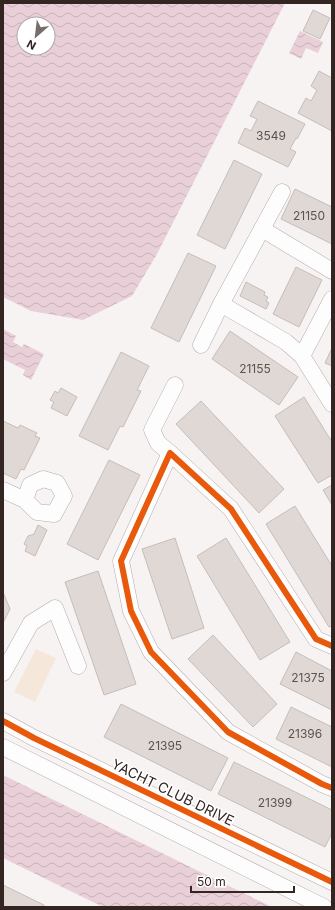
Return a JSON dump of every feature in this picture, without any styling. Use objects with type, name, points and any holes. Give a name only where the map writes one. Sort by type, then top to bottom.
[{"type":"street","points":[[201,345],[221,304],[282,192]]},
{"type":"street","points":[[262,229],[332,271]]},
{"type":"street","points":[[302,356],[332,299]]},
{"type":"street","points":[[221,304],[286,342],[302,356],[332,404]]},
{"type":"street","points":[[175,385],[152,430],[158,443],[231,509],[316,639],[332,646]]},
{"type":"street","points":[[170,453],[121,561],[131,611],[151,652],[228,732],[322,784],[332,788]]},
{"type":"street","points":[[3,490],[25,500]]},
{"type":"street","points":[[3,673],[32,623],[54,608],[78,666]]},
{"type":"street","name":"YACHT CLUB DRIVE","points":[[3,722],[332,882]]},
{"type":"street","points":[[3,747],[326,907]]},
{"type":"street","points":[[326,907],[332,895]]},
{"type":"street","points":[[326,907],[332,904]]},
{"type":"shaded area","points":[[36,649],[56,658],[35,702],[14,692]]},
{"type":"water","points":[[3,3],[285,3],[157,254],[132,296],[83,320],[31,311],[3,297]]},
{"type":"water","points":[[300,31],[323,42],[318,53],[306,48],[301,59],[289,53]]},
{"type":"water","points":[[3,329],[16,336],[13,342],[22,347],[24,344],[44,354],[31,380],[23,375],[25,370],[3,359]]},
{"type":"water","points":[[3,775],[272,907],[103,907],[3,858]]},
{"type":"building","points":[[313,10],[330,18],[320,39],[303,31]]},
{"type":"building","points":[[319,71],[332,78],[332,131],[298,113],[306,98],[311,101],[317,90],[311,86]]},
{"type":"building","points":[[258,101],[305,124],[290,149],[296,152],[288,167],[238,143],[245,128],[251,131],[257,119],[250,116]]},
{"type":"building","points":[[234,160],[262,174],[225,249],[197,235]]},
{"type":"building","points":[[295,189],[332,207],[332,244],[281,219]]},
{"type":"building","points":[[188,253],[216,266],[179,342],[151,328]]},
{"type":"building","points":[[296,267],[322,280],[299,327],[273,314]]},
{"type":"building","points":[[246,282],[265,292],[264,295],[268,297],[266,301],[269,303],[266,309],[240,296]]},
{"type":"building","points":[[230,331],[298,377],[279,405],[212,359]]},
{"type":"building","points":[[332,348],[332,366],[325,363]]},
{"type":"building","points":[[121,352],[149,366],[137,390],[141,391],[123,427],[120,426],[108,450],[79,436]]},
{"type":"building","points":[[61,388],[77,397],[67,416],[51,408],[54,402],[50,400],[55,391],[58,393]]},
{"type":"building","points":[[304,397],[332,442],[332,475],[318,483],[275,416]]},
{"type":"building","points":[[201,401],[284,489],[259,513],[176,424]]},
{"type":"building","points":[[3,421],[18,428],[20,425],[37,433],[35,436],[40,438],[24,470],[21,469],[16,479],[3,473]]},
{"type":"building","points":[[109,460],[140,475],[98,560],[67,544]]},
{"type":"building","points":[[332,485],[332,505],[323,490]]},
{"type":"building","points":[[295,506],[332,566],[332,626],[329,627],[266,524]]},
{"type":"building","points":[[38,525],[47,530],[35,556],[25,551],[27,546],[24,544],[28,536],[34,534]]},
{"type":"building","points":[[175,538],[204,628],[172,639],[142,549]]},
{"type":"building","points":[[226,538],[290,642],[260,660],[197,556]]},
{"type":"building","points":[[98,571],[136,684],[104,695],[65,582]]},
{"type":"building","points":[[3,592],[10,609],[3,623]]},
{"type":"building","points":[[213,635],[277,704],[253,727],[188,659]]},
{"type":"building","points":[[296,652],[332,671],[332,710],[280,684]]},
{"type":"building","points":[[121,704],[228,758],[211,791],[104,737]]},
{"type":"building","points":[[291,707],[332,727],[332,767],[276,739]]},
{"type":"building","points":[[234,762],[332,810],[332,833],[325,847],[218,794]]},
{"type":"building","points":[[3,885],[44,905],[43,907],[3,907]]},
{"type":"cycle path","points":[[332,646],[316,639],[231,509],[170,453],[121,561],[131,611],[151,652],[228,732],[322,784],[332,788]]},
{"type":"cycle path","points":[[3,721],[34,738],[332,882]]}]
